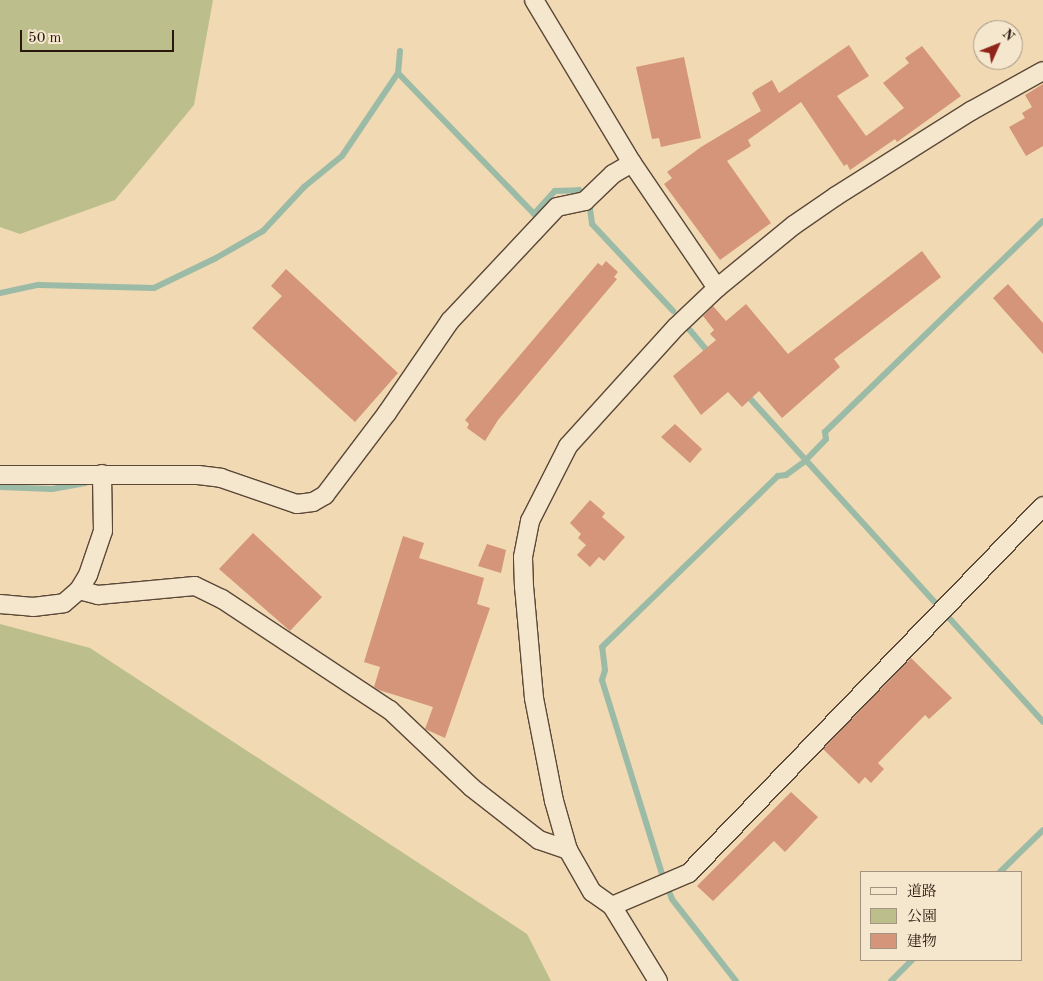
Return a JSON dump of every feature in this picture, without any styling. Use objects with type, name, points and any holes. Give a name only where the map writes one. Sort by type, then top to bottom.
[{"type":"street","points":[[534,0],[632,163],[717,288]]},
{"type":"street","points":[[658,981],[612,906],[592,892],[568,850],[554,801],[534,698],[522,557],[530,521],[568,446],[676,327],[717,288],[794,225],[836,196],[971,111],[1043,71]]},
{"type":"street","points":[[0,475],[102,474],[221,478],[297,504],[313,502],[325,496],[382,420],[450,320],[557,207],[585,201],[613,174],[632,163]]},
{"type":"street","points":[[0,604],[33,607],[64,603],[79,590],[88,574],[103,531],[102,474]]},
{"type":"street","points":[[612,906],[667,885],[689,873],[1043,506]]},
{"type":"street","points":[[79,590],[98,596],[195,586],[222,600],[390,710],[472,787],[539,840],[568,850]]},
{"type":"green space","points":[[0,0],[213,0],[194,105],[115,200],[20,234],[0,227]]},
{"type":"green space","points":[[0,624],[90,648],[527,934],[551,981],[0,981]]},
{"type":"building","points":[[849,45],[869,76],[837,96],[866,136],[904,108],[883,83],[909,63],[905,58],[922,46],[961,96],[897,142],[895,139],[850,170],[847,164],[844,166],[801,102],[748,140],[751,146],[727,161],[771,223],[720,260],[664,184],[672,178],[667,172],[701,147],[761,111],[752,93],[755,90],[772,80],[779,93]]},
{"type":"building","points":[[684,57],[701,138],[661,147],[659,138],[652,139],[636,67]]},
{"type":"building","points":[[1043,84],[1043,146],[1026,156],[1009,127],[1025,118],[1022,113],[1032,107],[1025,95]]},
{"type":"building","points":[[922,251],[941,277],[834,359],[840,367],[782,418],[759,391],[742,407],[728,392],[701,415],[673,376],[716,340],[710,334],[714,330],[703,316],[713,306],[726,321],[746,304],[788,354]]},
{"type":"building","points":[[606,261],[618,272],[614,277],[617,279],[498,420],[485,441],[467,428],[469,424],[465,420],[598,263],[602,266]]},
{"type":"building","points":[[286,269],[398,373],[355,422],[252,328],[282,296],[271,286]]},
{"type":"building","points":[[1008,284],[1043,323],[1043,354],[993,298]]},
{"type":"building","points":[[675,424],[702,449],[690,463],[661,437]]},
{"type":"building","points":[[590,500],[605,513],[602,517],[625,537],[604,561],[599,557],[590,567],[577,555],[586,545],[578,538],[581,534],[570,523]]},
{"type":"building","points":[[253,533],[322,597],[290,631],[219,569]]},
{"type":"building","points":[[403,536],[424,543],[419,558],[484,578],[477,604],[490,608],[445,738],[425,729],[433,707],[374,687],[380,667],[364,662]]},
{"type":"building","points":[[487,544],[506,550],[501,573],[478,566]]},
{"type":"building","points":[[911,658],[952,698],[929,719],[925,715],[878,763],[884,769],[871,783],[865,777],[859,784],[823,749]]},
{"type":"building","points":[[791,792],[818,817],[785,852],[774,841],[713,901],[697,886]]},
{"type":"waterway","points":[[400,51],[398,73],[534,214],[555,191],[579,190],[584,196]]},
{"type":"waterway","points":[[0,293],[39,285],[154,288],[216,258],[263,231],[304,187],[342,156],[398,73]]},
{"type":"waterway","points":[[590,209],[592,224],[673,311]]},
{"type":"waterway","points":[[736,981],[672,899],[662,874],[602,680],[605,670],[602,647],[778,476],[786,475],[805,461],[826,439],[825,432],[1043,221]]},
{"type":"waterway","points":[[688,328],[710,354]]},
{"type":"waterway","points":[[745,393],[1043,722]]},
{"type":"waterway","points":[[0,487],[52,489],[85,483]]},
{"type":"waterway","points":[[1001,871],[1043,830]]},
{"type":"waterway","points":[[891,981],[911,961]]}]
